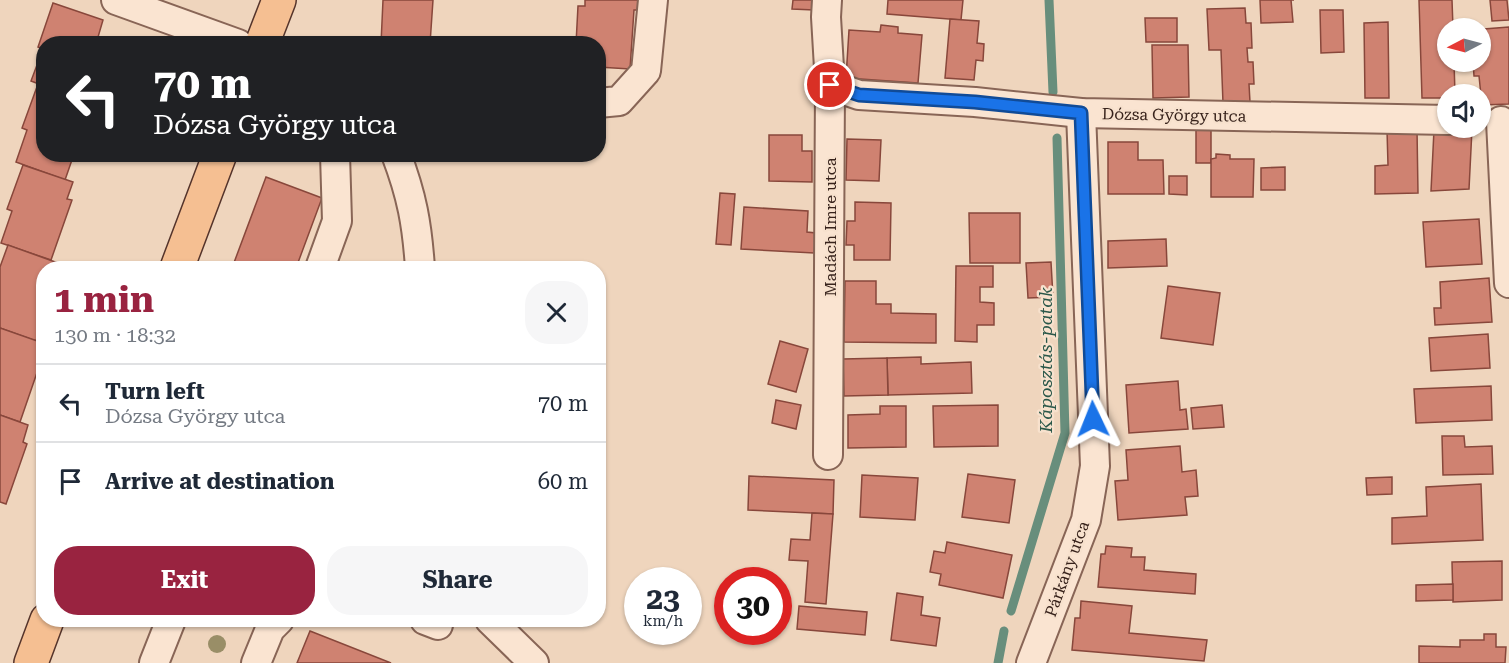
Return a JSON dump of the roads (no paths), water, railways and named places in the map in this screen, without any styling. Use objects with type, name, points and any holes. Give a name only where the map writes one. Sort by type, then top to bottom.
[{"type":"main road","points":[[265,36],[279,0]]},
{"type":"main road","points":[[180,261],[217,162]]},
{"type":"main road","points":[[31,663],[44,627]]},
{"type":"street","points":[[116,0],[216,36]]},
{"type":"street","points":[[606,102],[618,101],[646,71],[652,0]]},
{"type":"street","name":"Madách Imre utca","points":[[827,0],[830,85],[828,455]]},
{"type":"street","name":"Dózsa György utca","points":[[830,85],[859,95],[975,102],[1081,113],[1437,120]]},
{"type":"street","name":"Párkány utca","points":[[1031,663],[1086,520],[1095,466],[1081,113]]},
{"type":"street","points":[[1497,121],[1509,283]]},
{"type":"street","points":[[323,261],[337,221],[336,162]]},
{"type":"street","points":[[399,162],[408,188],[418,231],[420,261]]},
{"type":"street","points":[[154,663],[168,627]]},
{"type":"street","points":[[256,663],[272,627]]},
{"type":"street","points":[[497,627],[534,663]]},
{"type":"waterway","name":"Káposztás-patak","points":[[1049,0],[1053,92]]},
{"type":"waterway","name":"Káposztás-patak","points":[[1011,611],[1065,433],[1057,138]]},
{"type":"waterway","name":"Káposztás-patak","points":[[998,663],[1004,631]]}]
